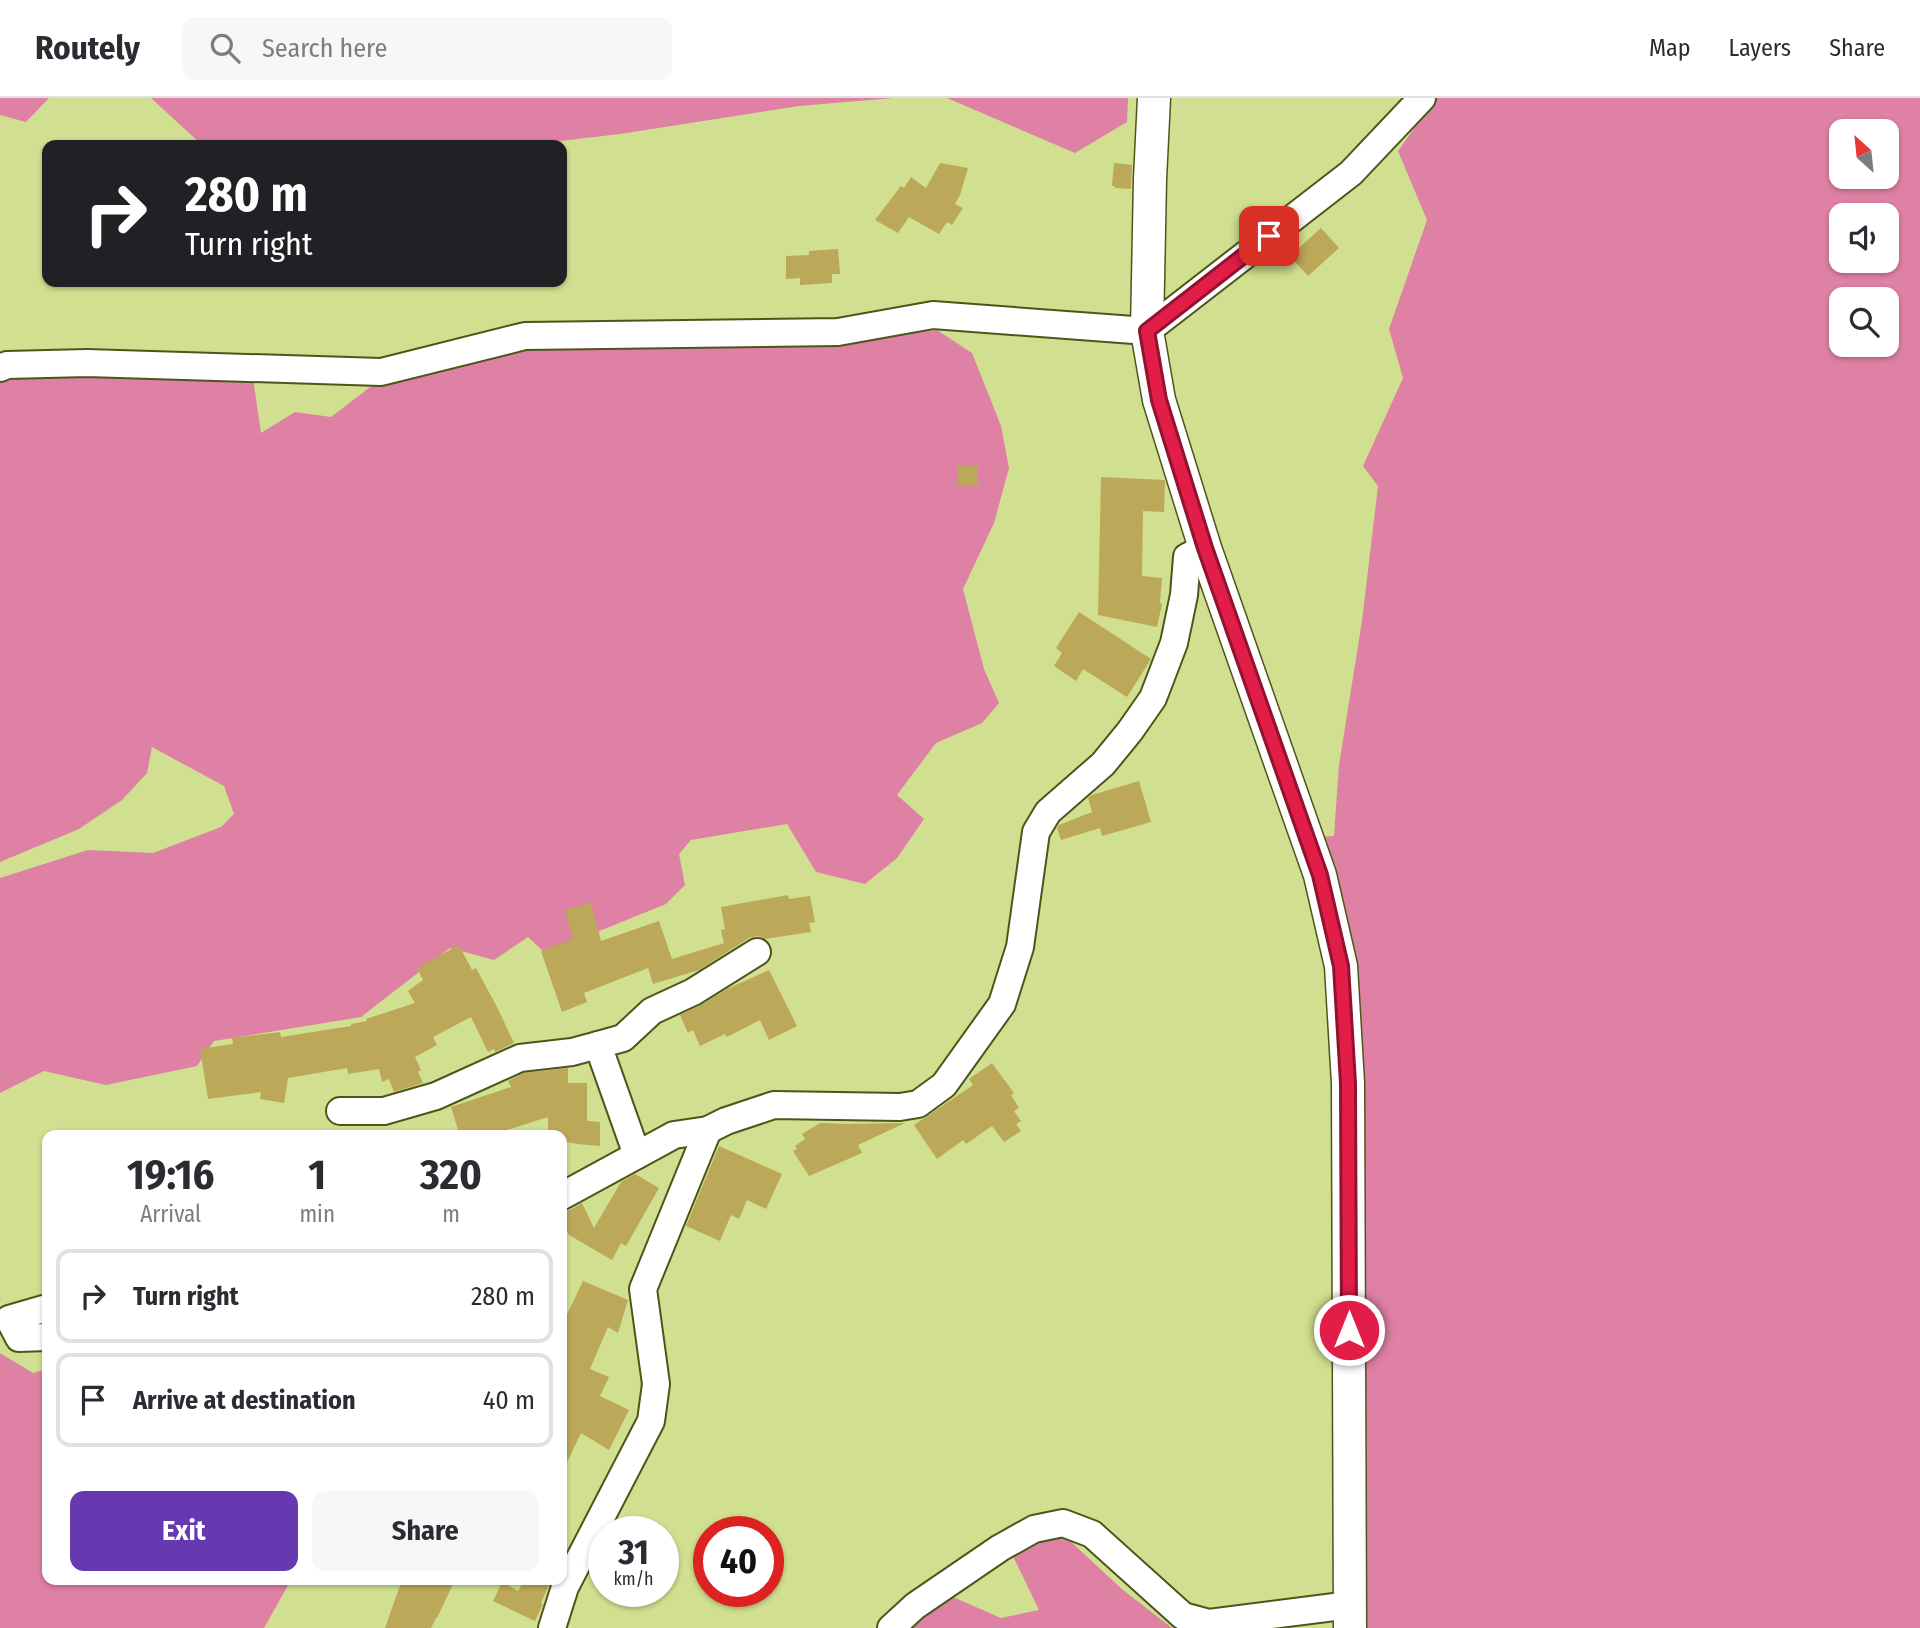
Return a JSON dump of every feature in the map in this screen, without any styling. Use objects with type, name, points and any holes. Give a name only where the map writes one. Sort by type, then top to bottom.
[{"type":"street","points":[[891,1628],[915,1606],[1000,1548],[1034,1529],[1063,1523],[1092,1534],[1183,1616],[1209,1623],[1350,1616],[1348,1083],[1341,966],[1320,875],[1205,548],[1159,400],[1147,331],[1154,98]]},
{"type":"street","points":[[0,368],[7,365],[87,363],[380,372],[524,336],[838,332],[933,315],[1147,331],[1351,173],[1422,98]]},
{"type":"street","points":[[567,1193],[674,1135],[708,1130],[774,1105],[900,1107],[918,1104],[944,1085],[1002,1004],[1020,947],[1036,832],[1048,813],[1103,764],[1153,698],[1174,643],[1184,594],[1187,557],[1205,548]]},
{"type":"street","points":[[340,1111],[384,1111],[436,1096],[520,1058],[572,1052],[623,1038],[652,1011],[693,992],[757,952]]},
{"type":"street","points":[[598,1045],[637,1155]]},
{"type":"street","points":[[567,1583],[651,1421],[656,1384],[643,1289],[708,1130]]},
{"type":"street","points":[[42,1309],[9,1319],[19,1338],[42,1337]]},
{"type":"street","points":[[552,1628],[566,1585]]},
{"type":"shaded area","points":[[0,98],[49,98],[26,122],[0,115]]},
{"type":"shaded area","points":[[151,98],[894,98],[799,106],[567,140],[197,140]]},
{"type":"shaded area","points":[[947,98],[1128,98],[1127,122],[1075,153]]},
{"type":"shaded area","points":[[1436,98],[1920,98],[1920,1628],[1364,1628],[1320,837],[1334,836],[1339,765],[1362,621],[1378,486],[1363,466],[1403,378],[1389,329],[1427,220],[1398,151]]},
{"type":"shaded area","points":[[937,330],[972,353],[1001,426],[1009,468],[994,523],[963,589],[984,669],[999,703],[982,723],[936,743],[897,795],[924,819],[897,858],[865,884],[816,872],[787,824],[691,840],[679,854],[685,885],[666,904],[545,953],[528,937],[494,960],[450,948],[361,1017],[214,1041],[197,1066],[106,1085],[44,1071],[0,1093],[0,878],[88,850],[153,853],[221,827],[234,814],[224,786],[152,747],[147,773],[122,800],[79,829],[0,862],[0,375],[253,378],[261,433],[295,412],[331,417],[378,381],[530,343],[835,342]]},
{"type":"shaded area","points":[[0,1353],[33,1373],[42,1370],[42,1585],[288,1585],[264,1628],[0,1628]]},
{"type":"shaded area","points":[[1046,1535],[1070,1541],[1123,1590],[1172,1628],[908,1628],[953,1597],[1001,1618],[1039,1610],[1011,1552]]},
{"type":"building","points":[[940,163],[968,168],[955,204],[963,208],[952,225],[947,222],[939,234],[909,217],[898,233],[875,220],[911,177],[926,188]]},
{"type":"building","points":[[1114,163],[1132,165],[1131,189],[1112,186]]},
{"type":"building","points":[[1321,228],[1339,248],[1308,276],[1290,256]]},
{"type":"building","points":[[838,249],[840,274],[832,274],[832,283],[800,285],[800,278],[786,279],[786,256]]},
{"type":"building","points":[[958,466],[978,466],[978,486],[958,485]]},
{"type":"building","points":[[1101,477],[1165,480],[1164,512],[1143,511],[1142,576],[1162,578],[1162,604],[1157,627],[1098,615]]},
{"type":"building","points":[[1079,612],[1151,659],[1127,697],[1083,669],[1076,681],[1054,666],[1062,653],[1056,648]]},
{"type":"building","points":[[1139,781],[1151,822],[1102,836],[1100,828],[1061,840],[1057,828],[1059,825],[1092,812],[1088,798]]},
{"type":"building","points":[[788,895],[789,899],[810,896],[815,922],[809,923],[811,932],[765,939],[757,936],[749,938],[699,970],[653,984],[648,968],[584,993],[587,1002],[562,1012],[541,951],[573,939],[565,910],[591,903],[601,941],[659,921],[672,959],[724,943],[721,930],[725,929],[721,907]]},
{"type":"building","points":[[459,945],[472,970],[476,968],[514,1043],[495,1052],[494,1049],[488,1052],[471,1017],[433,1037],[437,1045],[415,1057],[423,1083],[394,1092],[389,1079],[382,1082],[379,1069],[348,1074],[347,1068],[288,1078],[284,1103],[260,1099],[261,1092],[208,1099],[200,1049],[233,1044],[232,1038],[280,1032],[281,1037],[351,1026],[415,1003],[408,991],[423,980],[417,968]]},
{"type":"building","points":[[769,970],[797,1026],[769,1040],[760,1020],[727,1037],[725,1034],[700,1046],[693,1030],[688,1033],[680,1015]]},
{"type":"building","points":[[992,1063],[1014,1093],[1011,1095],[1019,1108],[1014,1111],[1021,1121],[1016,1124],[1021,1131],[1004,1142],[992,1126],[966,1144],[963,1140],[937,1159],[914,1125],[973,1085],[969,1079]]},
{"type":"building","points":[[568,1068],[568,1083],[587,1083],[587,1121],[600,1122],[600,1146],[567,1142],[567,1130],[548,1130],[548,1117],[507,1130],[458,1130],[451,1107],[511,1087],[508,1081],[524,1073]]},
{"type":"building","points":[[820,1123],[905,1123],[858,1145],[862,1153],[809,1176],[793,1151],[797,1149],[795,1146],[805,1139],[802,1134]]},
{"type":"building","points":[[719,1146],[782,1174],[766,1209],[747,1200],[739,1219],[731,1215],[720,1241],[686,1226]]},
{"type":"building","points":[[635,1174],[659,1188],[626,1246],[621,1243],[612,1260],[569,1235],[567,1211],[582,1203],[594,1228],[621,1182]]},
{"type":"building","points":[[583,1281],[628,1300],[618,1333],[608,1327],[590,1369],[609,1377],[600,1396],[629,1410],[609,1450],[581,1433],[567,1462],[567,1315]]},
{"type":"building","points":[[400,1585],[453,1585],[431,1628],[385,1628]]},
{"type":"building","points":[[501,1585],[507,1585],[518,1591],[521,1585],[549,1585],[535,1621],[493,1601]]},
{"type":"route","points":[[1269,236],[1147,331],[1159,400],[1205,548],[1320,875],[1341,966],[1348,1083],[1349,1330]]}]
